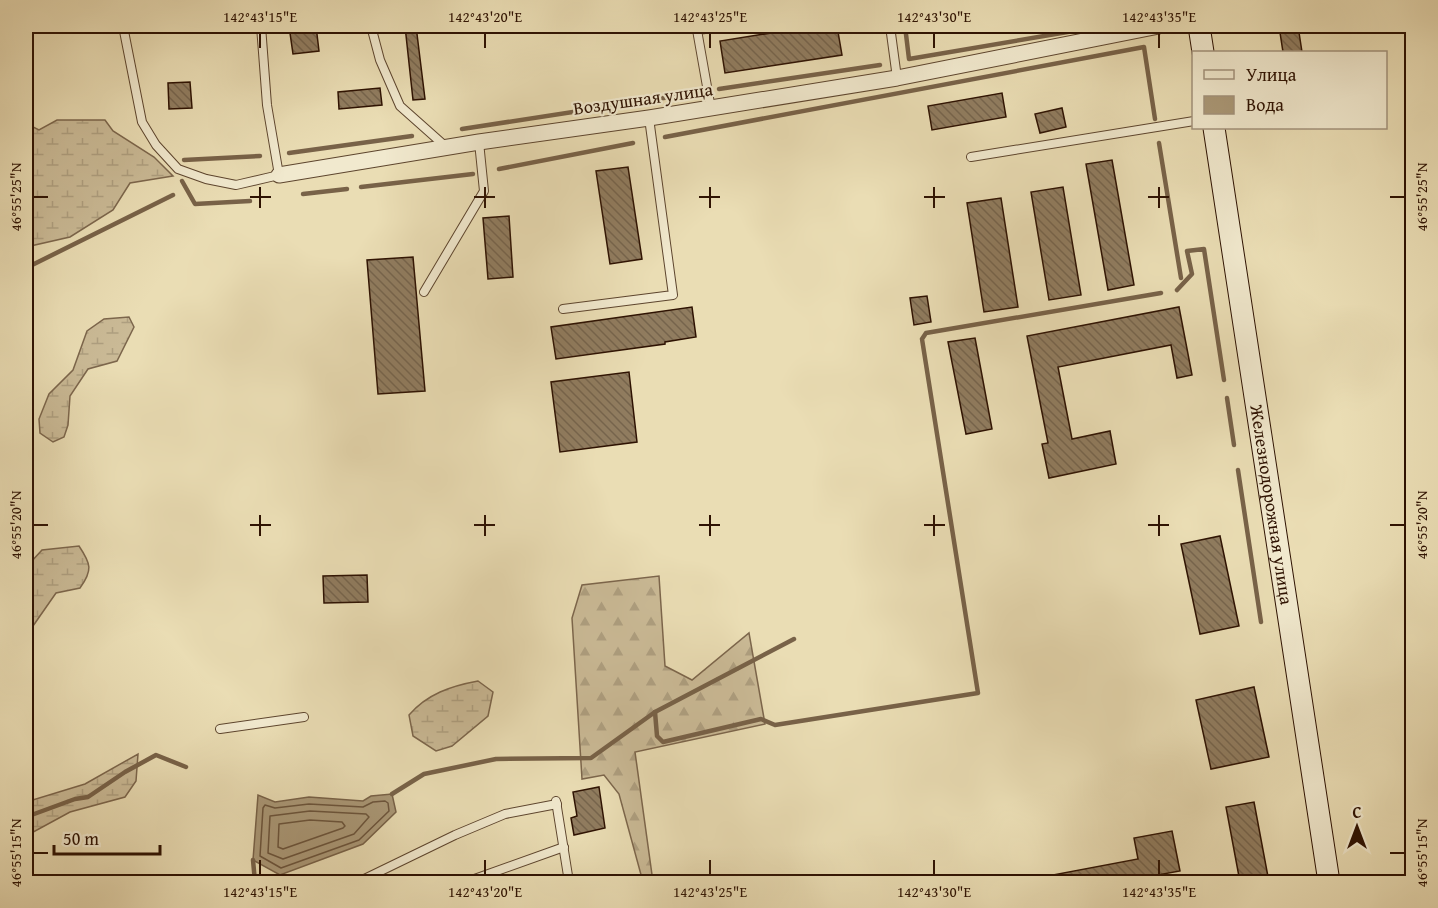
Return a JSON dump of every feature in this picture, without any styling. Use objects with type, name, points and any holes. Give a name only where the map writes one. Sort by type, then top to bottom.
[{"type":"main road","points":[[1199,26],[1203,51]]},
{"type":"main road","name":"Железнодорожная улица","points":[[1214,129],[1329,882]]},
{"type":"street","name":"Воздушная улица","points":[[279,175],[897,78],[1158,26]]},
{"type":"lane","points":[[123,26],[142,122],[156,145],[178,169],[206,179],[236,185],[279,175],[267,105],[261,26]]},
{"type":"lane","points":[[371,26],[380,60],[400,106],[447,147]]},
{"type":"lane","points":[[711,108],[697,30],[729,26]]},
{"type":"lane","points":[[890,26],[897,78]]},
{"type":"lane","points":[[563,309],[673,295],[649,118]]},
{"type":"lane","points":[[971,157],[1192,121]]},
{"type":"lane","points":[[424,292],[484,191],[479,142]]},
{"type":"lane","points":[[220,729],[304,717]]},
{"type":"lane","points":[[358,882],[455,835],[506,814],[556,802],[569,882]]},
{"type":"lane","points":[[466,882],[564,847]]},
{"type":"green space","points":[[26,115],[27,124],[39,130],[57,120],[105,120],[113,131],[154,157],[173,176],[130,183],[113,210],[70,237],[26,247]]},
{"type":"green space","points":[[129,317],[134,327],[117,361],[88,369],[70,396],[68,425],[64,437],[53,442],[40,433],[39,419],[49,394],[73,370],[87,331],[104,319]]},
{"type":"green space","points":[[79,546],[89,567],[84,582],[80,588],[56,593],[26,636],[26,576],[31,562],[42,550]]},
{"type":"green space","points":[[659,576],[665,666],[692,680],[749,633],[765,724],[635,752],[653,882],[643,882],[619,794],[604,775],[582,779],[572,618],[582,585]]},
{"type":"green space","points":[[478,681],[493,692],[488,716],[452,746],[436,751],[413,736],[409,715],[416,708],[440,692]]},
{"type":"green space","points":[[138,754],[136,781],[125,797],[70,812],[26,836],[26,802],[85,784]]},
{"type":"water","points":[[392,794],[396,812],[363,844],[280,875],[253,860],[258,795],[275,802],[309,797],[363,801],[371,796]]},
{"type":"building","points":[[289,26],[316,26],[319,51],[293,54]]},
{"type":"building","points":[[405,26],[416,26],[425,99],[413,100]]},
{"type":"building","points":[[815,26],[837,26],[842,55],[725,73],[720,41]]},
{"type":"building","points":[[1279,26],[1298,26],[1302,51],[1283,51]]},
{"type":"building","points":[[190,82],[192,108],[169,109],[168,83]]},
{"type":"building","points":[[380,88],[382,105],[339,109],[338,92]]},
{"type":"building","points":[[1002,93],[1006,117],[932,130],[928,106]]},
{"type":"building","points":[[1062,108],[1066,127],[1040,133],[1035,114]]},
{"type":"building","points":[[1112,160],[1134,285],[1108,290],[1086,164]]},
{"type":"building","points":[[628,167],[642,259],[610,264],[596,171]]},
{"type":"building","points":[[1063,187],[1081,295],[1049,300],[1031,192]]},
{"type":"building","points":[[1001,198],[1018,307],[984,312],[967,203]]},
{"type":"building","points":[[509,216],[513,277],[488,279],[483,218]]},
{"type":"building","points":[[413,257],[425,391],[378,394],[367,260]]},
{"type":"building","points":[[927,296],[931,322],[914,325],[910,298]]},
{"type":"building","points":[[692,307],[696,337],[665,342],[665,344],[556,359],[551,327]]},
{"type":"building","points":[[1179,307],[1192,375],[1177,378],[1171,345],[1058,367],[1072,439],[1110,431],[1116,464],[1049,478],[1042,444],[1048,443],[1027,336]]},
{"type":"building","points":[[975,338],[992,429],[966,434],[948,342]]},
{"type":"building","points":[[629,372],[637,442],[560,452],[551,382]]},
{"type":"building","points":[[1220,536],[1239,626],[1200,634],[1181,544]]},
{"type":"building","points":[[367,575],[368,602],[324,603],[323,576]]},
{"type":"building","points":[[1254,687],[1269,757],[1211,769],[1196,700]]},
{"type":"building","points":[[599,787],[605,828],[574,835],[571,818],[577,816],[573,792]]},
{"type":"building","points":[[1254,802],[1269,882],[1240,882],[1226,807]]},
{"type":"building","points":[[1172,831],[1180,871],[1119,882],[1043,882],[1042,877],[1138,859],[1134,838]]},
{"type":"waterway","points":[[905,26],[909,59],[1103,26]]},
{"type":"waterway","points":[[665,137],[1144,47],[1155,119]]},
{"type":"waterway","points":[[719,89],[880,65]]},
{"type":"waterway","points":[[462,129],[696,93]]},
{"type":"waterway","points":[[289,153],[412,136]]},
{"type":"waterway","points":[[499,169],[633,143]]},
{"type":"waterway","points":[[1159,143],[1181,278]]},
{"type":"waterway","points":[[184,160],[260,156]]},
{"type":"waterway","points":[[361,187],[473,174]]},
{"type":"waterway","points":[[182,181],[195,204],[250,201]]},
{"type":"waterway","points":[[303,194],[347,189]]},
{"type":"waterway","points":[[26,268],[173,195]]},
{"type":"waterway","points":[[1177,290],[1192,274],[1187,251],[1204,249],[1224,380]]},
{"type":"waterway","points":[[655,712],[657,736],[663,742],[761,719],[775,725],[978,693],[922,339],[926,333],[1161,293]]},
{"type":"waterway","points":[[1227,398],[1234,445]]},
{"type":"waterway","points":[[1238,470],[1261,622]]},
{"type":"waterway","points":[[392,794],[424,774],[496,759],[591,758],[655,712],[794,639]]},
{"type":"waterway","points":[[26,817],[75,799],[88,797],[125,772],[156,755],[186,767]]},
{"type":"waterway","points":[[253,860],[255,882]]}]
